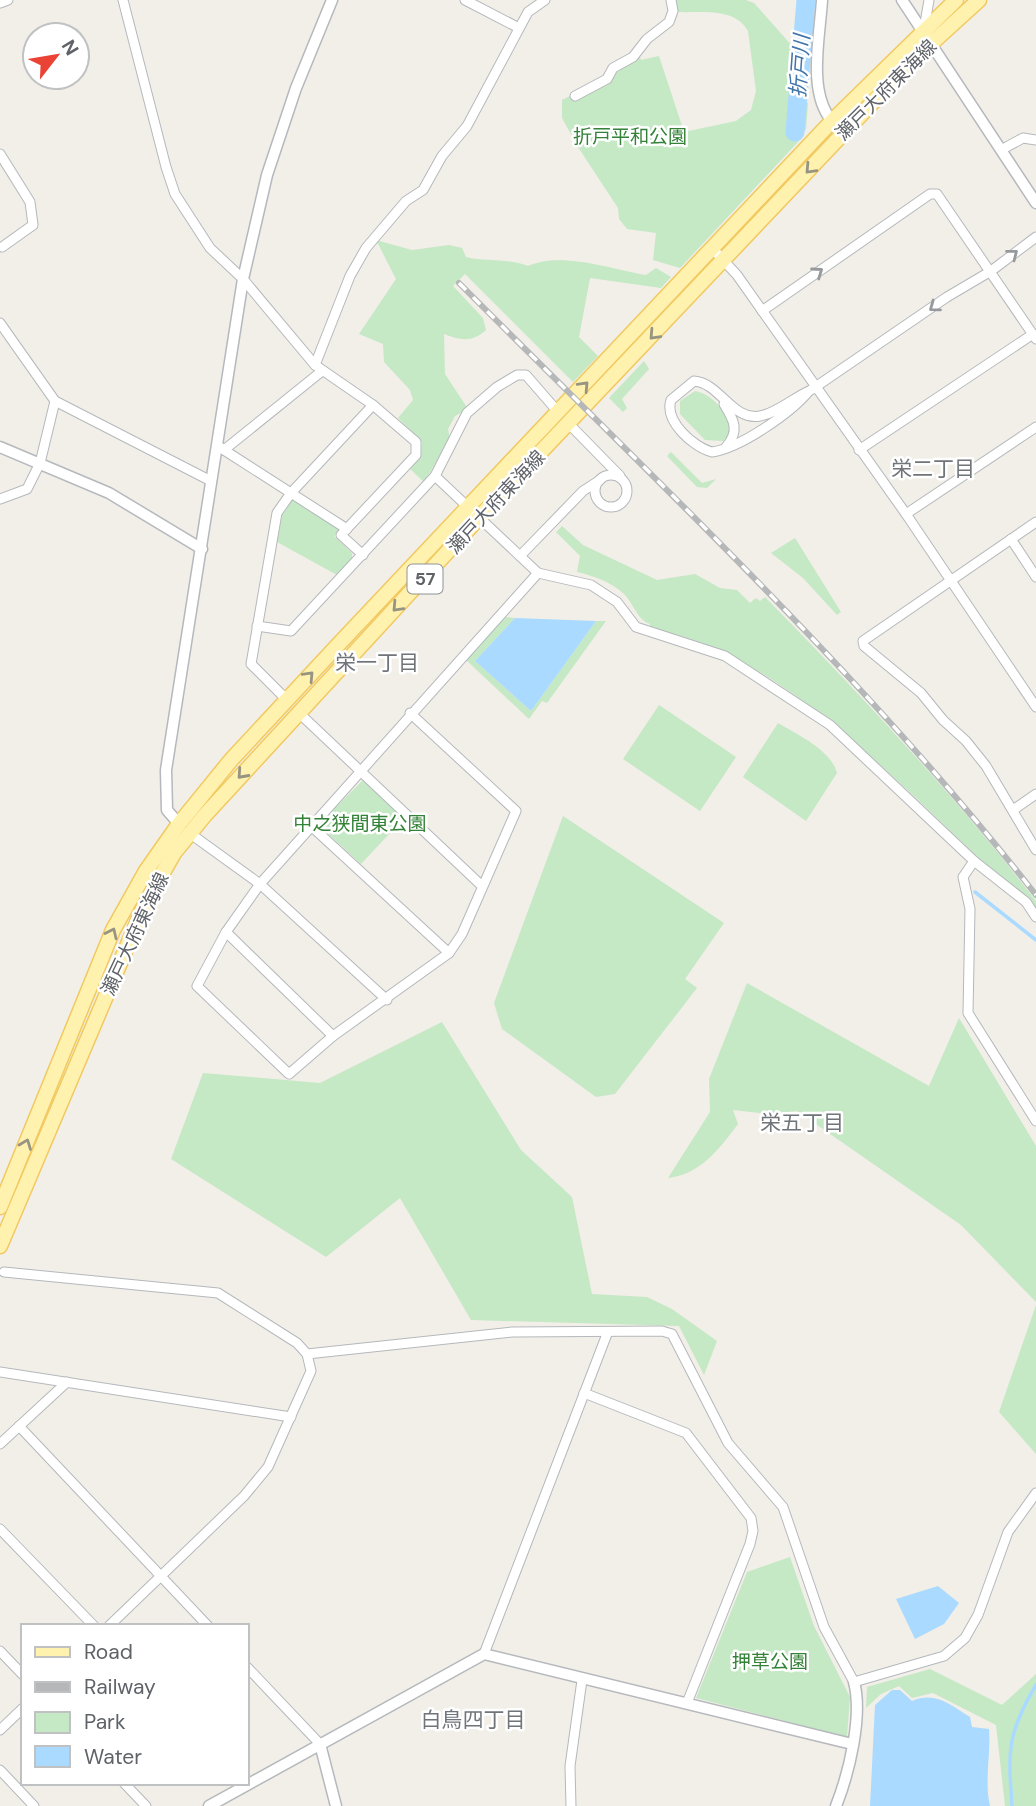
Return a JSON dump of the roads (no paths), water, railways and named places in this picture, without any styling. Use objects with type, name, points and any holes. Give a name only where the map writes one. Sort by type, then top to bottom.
[{"type":"main road","name":"瀬戸大府東海線","points":[[0,1207],[113,930],[146,871],[298,712],[475,513],[559,413],[832,121],[956,0]]},
{"type":"main road","name":"瀬戸大府東海線","points":[[184,829],[287,700],[475,513],[570,425],[912,61],[979,0]]},
{"type":"main road","name":"瀬戸大府東海線","points":[[0,1246],[13,1179]]},
{"type":"street","points":[[0,3],[8,0]]},
{"type":"street","points":[[123,0],[175,194],[210,248],[243,279],[318,368],[373,405],[416,442],[416,455],[341,535],[363,555]]},
{"type":"street","points":[[332,0],[296,88],[267,175],[243,279],[220,447],[211,481],[166,770],[167,810],[184,829],[260,884],[387,1000]]},
{"type":"street","points":[[465,0],[519,28]]},
{"type":"street","points":[[220,447],[318,368],[345,289],[366,247],[406,201],[424,190],[442,156],[467,127],[528,12],[545,0]]},
{"type":"street","points":[[575,96],[607,79],[614,68],[633,57],[648,39],[669,22],[673,11],[671,0]]},
{"type":"street","points":[[822,0],[819,94],[824,112],[832,121]]},
{"type":"street","points":[[902,0],[1036,203]]},
{"type":"street","points":[[923,31],[929,0]]},
{"type":"street","points":[[1002,150],[1023,138],[1036,140]]},
{"type":"street","points":[[0,153],[30,202],[33,225],[2,247]]},
{"type":"street","points":[[762,311],[933,194],[943,199],[1034,336],[859,450]]},
{"type":"street","points":[[812,389],[797,405],[726,447],[712,452],[702,449],[677,425],[670,412],[671,400],[691,382],[706,384],[743,414],[758,416],[812,389],[947,297],[991,271],[1036,237]]},
{"type":"street","points":[[713,249],[725,260],[762,311],[812,389],[906,514],[1036,707]]},
{"type":"street","points":[[0,323],[55,401],[211,481]]},
{"type":"street","points":[[257,626],[291,631],[435,476],[467,413],[517,375],[526,375],[559,413]]},
{"type":"street","points":[[718,394],[735,420],[734,435],[726,447]]},
{"type":"street","points":[[0,499],[27,489],[40,463],[55,401]]},
{"type":"street","points":[[287,700],[251,664],[277,513],[291,493],[373,405]]},
{"type":"street","points":[[570,425],[623,479],[628,488],[626,498],[619,505],[609,507],[597,499],[595,489],[600,480]]},
{"type":"street","points":[[906,514],[1036,428]]},
{"type":"street","points":[[0,447],[109,493],[202,549]]},
{"type":"street","points":[[220,447],[347,529]]},
{"type":"street","points":[[520,556],[583,491],[614,475],[623,479]]},
{"type":"street","points":[[435,476],[538,573],[591,585],[617,602],[636,627],[725,656],[830,725],[974,861],[1026,902],[1036,916]]},
{"type":"street","points":[[1036,522],[866,637],[863,643],[921,693],[943,720],[966,741],[986,766],[1036,850]]},
{"type":"street","points":[[1011,539],[1036,577]]},
{"type":"street","points":[[410,713],[516,811],[462,934],[449,953],[333,1037],[289,1074],[197,986],[226,932],[260,884],[310,825],[363,771],[410,713],[538,573]]},
{"type":"street","points":[[298,712],[482,886]]},
{"type":"street","points":[[1013,810],[1036,794]]},
{"type":"street","points":[[310,825],[449,953]]},
{"type":"street","points":[[974,861],[963,877],[970,909],[968,1013],[1036,1121]]},
{"type":"street","points":[[226,932],[333,1037]]},
{"type":"street","points":[[4,1272],[218,1293],[297,1343],[307,1354],[311,1371],[275,1457],[259,1481],[111,1624]]},
{"type":"street","points":[[307,1354],[512,1332],[607,1334],[662,1331],[672,1334],[677,1339],[728,1443],[783,1507],[824,1627],[854,1682],[858,1695],[852,1744],[845,1783],[836,1806]]},
{"type":"street","points":[[248,1783],[485,1654],[607,1334]]},
{"type":"street","points":[[0,1372],[291,1417]]},
{"type":"street","points":[[0,1444],[67,1382]]},
{"type":"street","points":[[584,1393],[686,1433],[751,1518],[753,1531],[750,1544],[687,1703]]},
{"type":"street","points":[[19,1426],[206,1624]]},
{"type":"street","points":[[854,1682],[944,1656],[965,1638],[978,1615],[1008,1532],[1036,1493]]},
{"type":"street","points":[[0,1529],[92,1624]]},
{"type":"street","points":[[0,1651],[21,1673]]},
{"type":"street","points":[[485,1654],[582,1680],[852,1744]]},
{"type":"street","points":[[248,1668],[320,1744],[336,1806]]},
{"type":"street","points":[[571,1806],[570,1766],[582,1680]]},
{"type":"street","points":[[0,1730],[21,1710]]},
{"type":"street","points":[[0,1770],[34,1806]]},
{"type":"street","points":[[126,1785],[146,1806]]},
{"type":"street","points":[[209,1806],[244,1785]]},
{"type":"water","points":[[515,618],[596,621],[531,711],[475,661]]},
{"type":"water","points":[[938,1586],[959,1603],[944,1624],[915,1639],[896,1599]]},
{"type":"water","points":[[892,1690],[900,1690],[912,1701],[928,1698],[943,1701],[970,1717],[972,1727],[989,1729],[990,1806],[870,1806],[875,1705]]},
{"type":"waterway","name":"折戸川","points":[[795,132],[806,0]]},
{"type":"waterway","points":[[975,892],[1036,940]]},
{"type":"waterway","points":[[1012,1806],[1012,1743],[1019,1716],[1036,1685]]},
{"type":"railway","points":[[459,283],[683,505],[829,656],[970,813],[1036,895]]},
{"type":"district","name":"栄二丁目","points":[[933,469]]},
{"type":"district","name":"栄一丁目","points":[[377,663]]},
{"type":"district","name":"栄五丁目","points":[[802,1123]]},
{"type":"district","name":"白鳥四丁目","points":[[473,1720]]},
{"type":"park label","name":"折戸平和公園","points":[[630,136]]},
{"type":"park label","name":"中之狭間東公園","points":[[360,823]]},
{"type":"park label","name":"押草公園","points":[[770,1661]]}]
